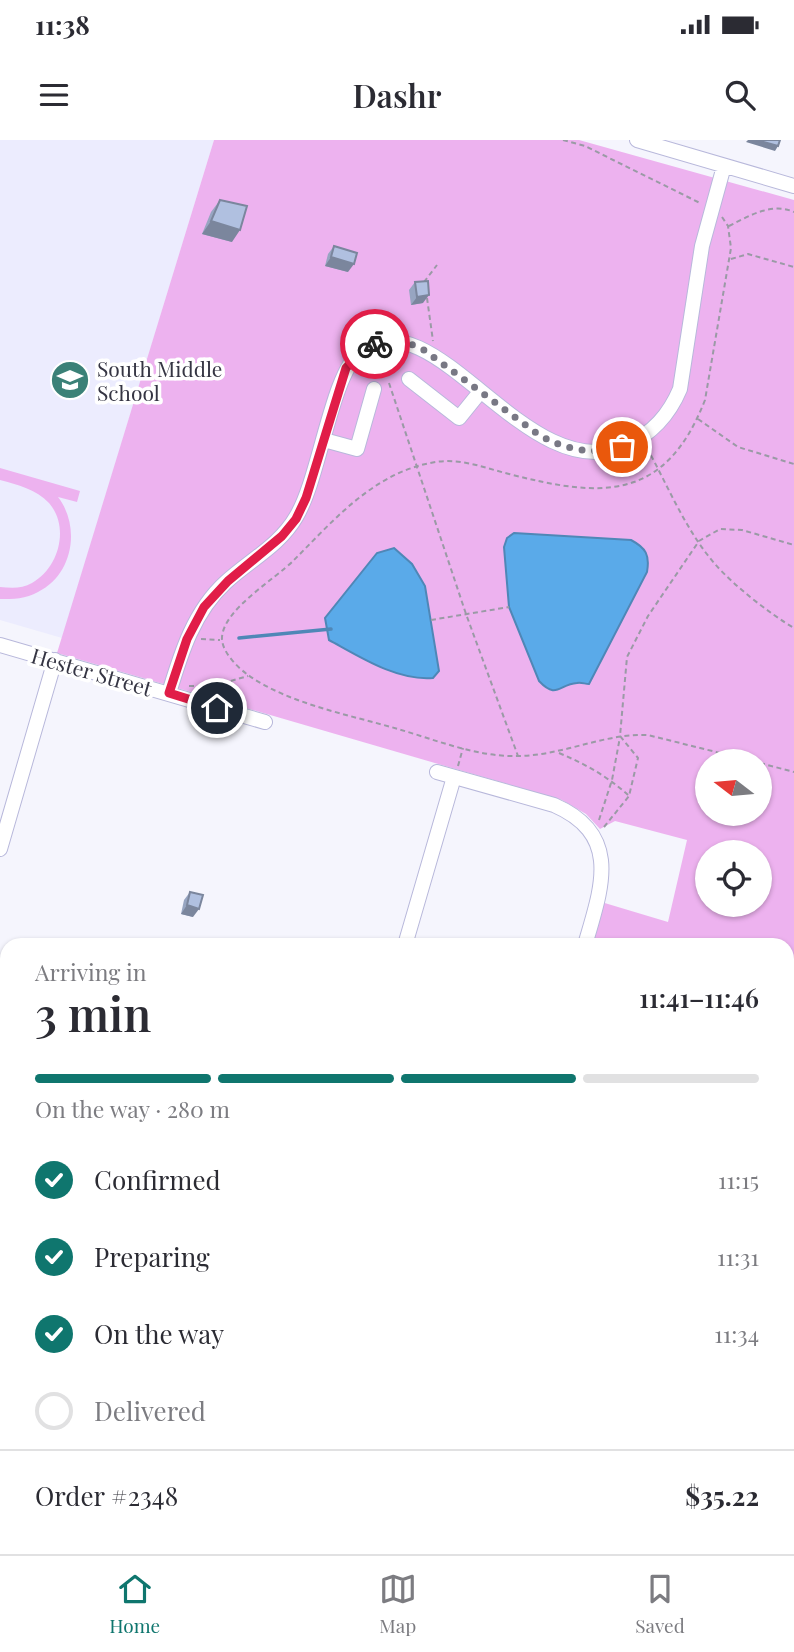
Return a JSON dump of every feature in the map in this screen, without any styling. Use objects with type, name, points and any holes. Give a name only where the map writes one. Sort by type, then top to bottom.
[{"type":"street","points":[[637,140],[794,186]]},
{"type":"street","points":[[171,688],[187,639],[204,607],[214,594],[282,536],[296,519],[306,498],[346,368],[364,349],[376,344],[400,341],[413,344],[434,356],[539,435],[570,449],[604,452],[622,447],[641,438],[659,424],[672,408],[681,389],[702,246],[724,166]]},
{"type":"street","points":[[409,379],[459,418],[480,392]]},
{"type":"street","points":[[324,440],[357,449],[374,389]]},
{"type":"street","name":"Hester Street","points":[[0,645],[171,688],[265,722]]},
{"type":"street","points":[[0,849],[55,660]]},
{"type":"street","points":[[437,772],[554,805],[568,811],[592,832],[602,857],[603,871],[587,938]]},
{"type":"street","points":[[407,938],[454,777]]},
{"type":"path","points":[[563,140],[585,146],[712,209],[720,214],[728,226],[731,236],[730,259],[710,379],[697,419],[684,442],[659,471],[629,484],[611,488],[590,489],[544,482],[461,462],[433,463],[381,482],[345,509],[286,568],[237,609],[224,628],[221,640],[232,660],[249,676],[272,688],[311,704],[463,748],[495,755],[518,756],[558,752],[620,736],[648,735],[704,749]]},
{"type":"path","points":[[728,226],[756,212],[783,207],[794,212]]},
{"type":"path","points":[[730,259],[748,254],[794,267]]},
{"type":"path","points":[[424,282],[436,265]]},
{"type":"path","points":[[426,293],[434,356]]},
{"type":"path","points":[[389,383],[466,614],[518,756]]},
{"type":"path","points":[[697,419],[738,447],[794,464]]},
{"type":"path","points":[[645,444],[699,541],[715,564],[775,617],[794,628]]},
{"type":"path","points":[[599,820],[612,780],[620,736],[627,657],[648,616],[699,541],[720,529],[741,530],[794,545]]},
{"type":"path","points":[[431,620],[509,607]]},
{"type":"path","points":[[187,639],[221,640]]},
{"type":"path","points":[[171,688],[214,686],[249,676]]},
{"type":"path","points":[[604,827],[629,796],[638,758],[620,736]]},
{"type":"path","points":[[454,777],[463,748]]},
{"type":"path","points":[[558,752],[612,780],[629,796]]},
{"type":"path","points":[[772,766],[794,772]]},
{"type":"shaded area","name":"South Middle School","points":[[0,140],[214,140],[62,638],[0,620]]},
{"type":"shaded area","points":[[214,140],[579,140],[794,200],[794,938],[587,938],[598,901],[668,922],[687,840],[615,821],[600,829],[586,814],[562,800],[57,653]]},
{"type":"shaded area","points":[[0,468],[80,491],[77,502],[58,497],[70,522],[70,549],[66,562],[50,584],[38,592],[19,598],[0,599],[0,587],[12,588],[32,583],[49,568],[58,546],[59,524],[44,498],[26,488],[0,480]]},
{"type":"water","points":[[514,533],[631,540],[646,553],[647,572],[589,684],[571,684],[554,690],[539,681],[509,607],[504,547],[507,538]]},
{"type":"water","points":[[394,548],[412,564],[425,586],[439,671],[433,678],[392,672],[329,640],[325,618],[377,553]]},
{"type":"building","points":[[757,140],[780,140],[778,146]]},
{"type":"building","points":[[220,200],[247,206],[240,230],[211,221]]},
{"type":"building","points":[[334,246],[357,253],[354,264],[331,257]]},
{"type":"building","points":[[428,281],[429,295],[417,297],[415,282]]},
{"type":"building","points":[[190,892],[203,895],[199,909],[187,905]]},
{"type":"waterway","points":[[239,638],[331,629]]},
{"type":"way so far","points":[[375,344],[400,341],[424,350],[539,435],[554,443],[587,452],[604,452],[622,447]]},
{"type":"place","name":"South Middle School","points":[[70,380]]},
{"type":"route","points":[[217,708],[169,693],[187,639],[214,594],[282,536],[296,519],[306,498],[346,368],[364,349],[375,344]]}]
